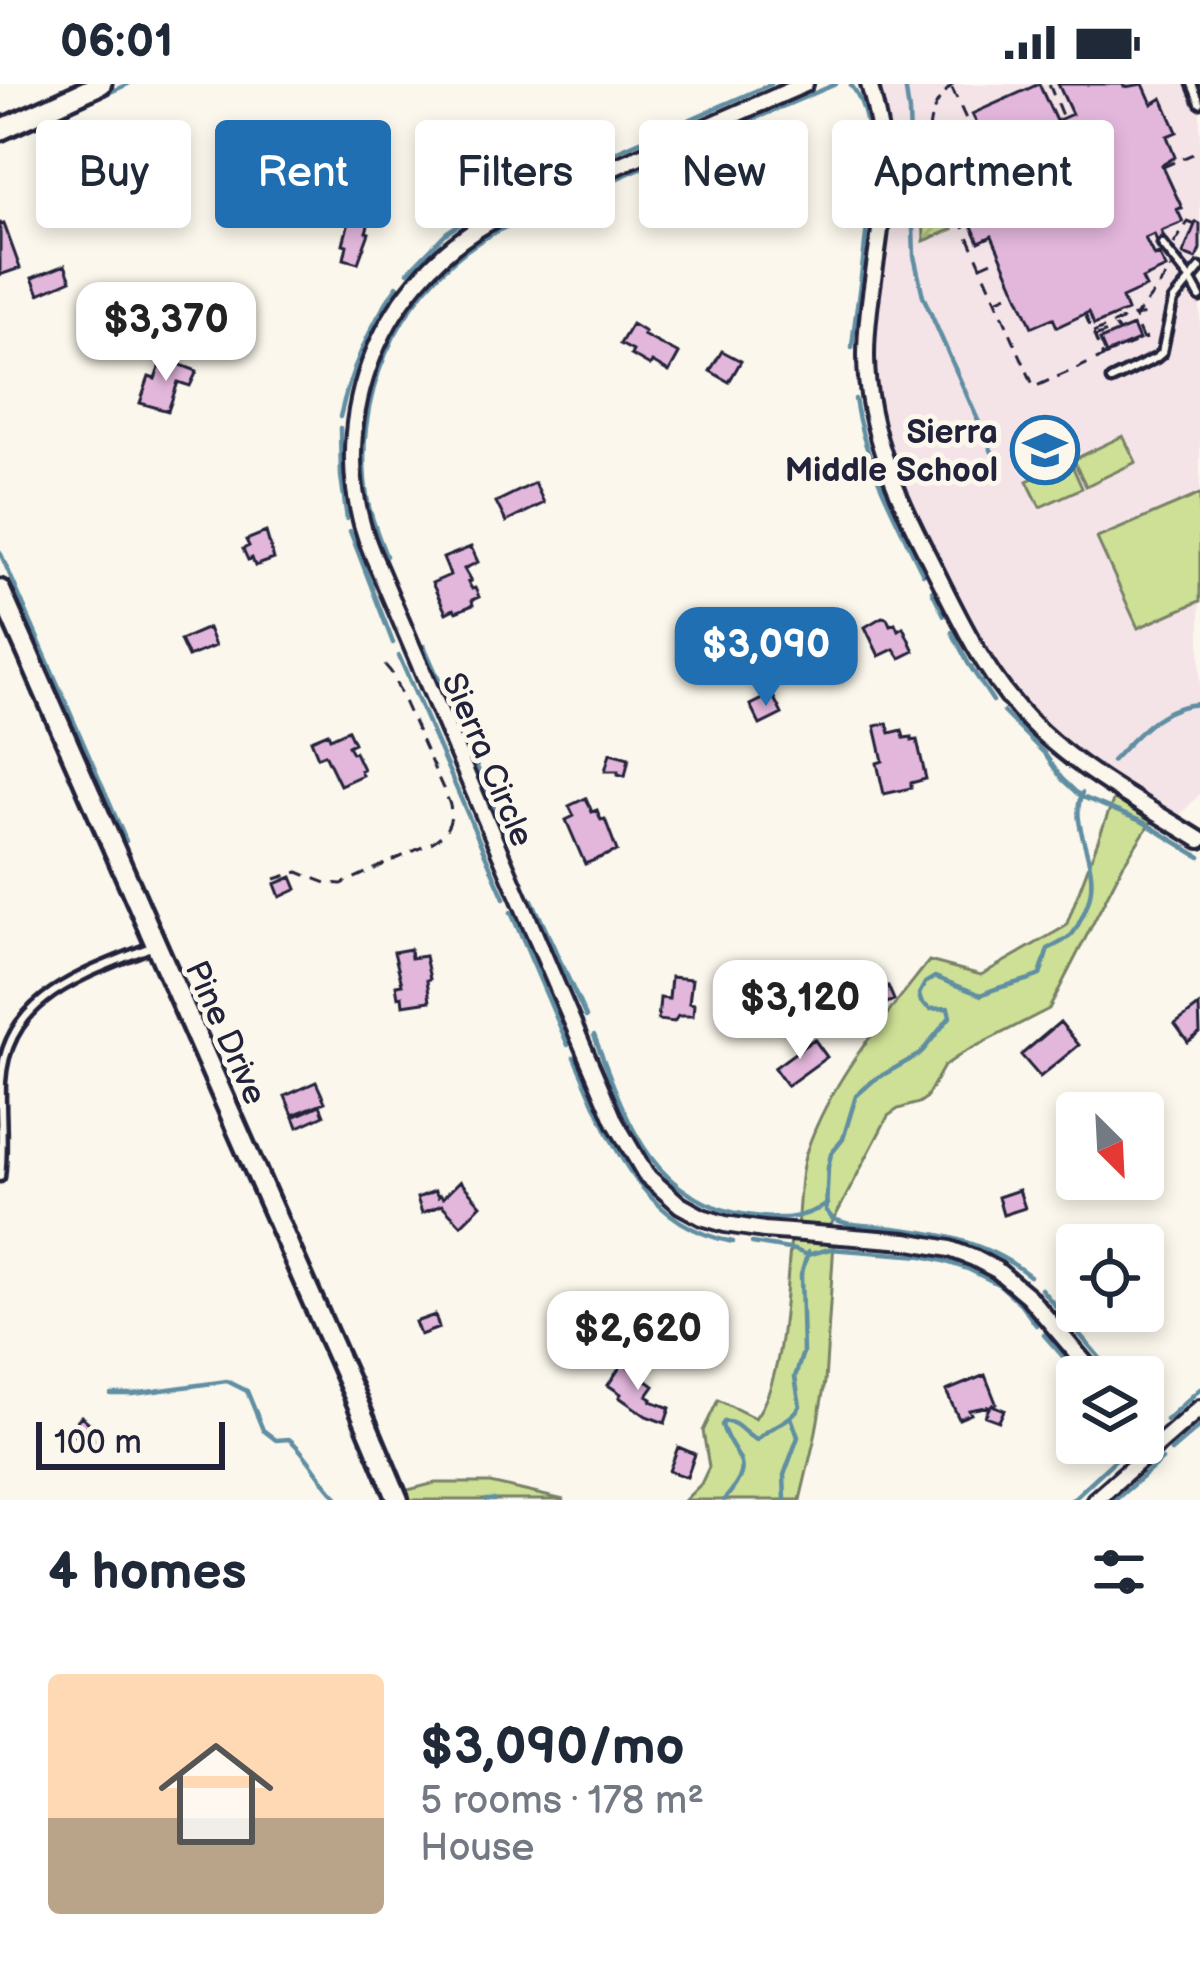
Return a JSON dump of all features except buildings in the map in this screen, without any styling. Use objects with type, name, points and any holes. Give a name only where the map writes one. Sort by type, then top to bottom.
[{"type":"main road","points":[[0,130],[101,84]]},
{"type":"main road","name":"Pine Drive","points":[[0,590],[398,1500]]},
{"type":"street","name":"Sierra Circle","points":[[806,84],[500,217],[464,237],[427,269],[389,320],[362,386],[353,445],[357,509],[607,1103],[646,1175],[680,1205],[717,1222],[916,1242],[981,1261],[1028,1296],[1079,1356]]},
{"type":"street","points":[[869,84],[880,130],[884,184],[867,375],[878,439],[903,504],[966,632],[1016,706],[1077,761],[1200,840]]},
{"type":"street","points":[[1164,1441],[1200,1408]]},
{"type":"street","points":[[1095,1500],[1137,1464]]},
{"type":"lane","points":[[1192,84],[1200,103]]},
{"type":"lane","points":[[1165,248],[1200,296]]},
{"type":"lane","points":[[1111,380],[1162,353],[1170,308],[1200,268]]},
{"type":"lane","points":[[0,1177],[2,1077],[7,1049],[26,1016],[43,997],[68,981],[156,945]]},
{"type":"path","points":[[1049,84],[1064,118]]},
{"type":"path","points":[[931,120],[934,107],[952,85],[967,120]]},
{"type":"path","points":[[1163,167],[1200,151]]},
{"type":"path","points":[[964,228],[1034,387],[1145,339],[1136,316],[1171,270],[1165,248],[1188,222],[1195,225]]},
{"type":"path","points":[[970,242],[978,239]]},
{"type":"path","points":[[980,266],[1001,257]]},
{"type":"path","points":[[995,300],[1016,291]]},
{"type":"path","points":[[1085,314],[1103,357]]},
{"type":"path","points":[[1094,335],[1148,314]]},
{"type":"path","points":[[1094,335],[1116,328],[1119,332]]},
{"type":"path","points":[[275,878],[298,872],[326,883],[345,883],[431,843],[448,828],[449,802],[391,672],[380,659]]},
{"type":"shaded area","name":"Sierra Middle School","points":[[878,84],[1200,84],[1200,794],[1178,817],[1061,740],[1007,683],[968,619],[893,459],[874,371],[887,228],[1114,228],[1114,120],[885,120]]},
{"type":"green space","points":[[924,228],[953,228],[953,229],[924,241]]},
{"type":"green space","points":[[1123,436],[1136,462],[1086,486],[1073,460]]},
{"type":"green space","points":[[1070,461],[1082,488],[1040,507],[1027,481]]},
{"type":"green space","points":[[1200,494],[1200,601],[1138,628],[1097,538]]},
{"type":"green space","points":[[1115,795],[1153,819],[1123,865],[1049,1009],[944,1066],[926,1098],[888,1116],[830,1227],[797,1225],[802,1168],[817,1124],[877,1027],[929,961],[981,975],[1066,926]]},
{"type":"green space","points":[[791,1239],[834,1242],[825,1382],[800,1500],[685,1500],[709,1467],[703,1431],[718,1400],[755,1418],[765,1401],[778,1357]]},
{"type":"green space","points":[[435,1483],[490,1483],[564,1500],[407,1500],[404,1491]]},
{"type":"waterway","points":[[0,142],[128,84]]},
{"type":"waterway","points":[[408,272],[446,233],[478,212],[771,84]]},
{"type":"waterway","points":[[752,120],[836,84]]},
{"type":"waterway","points":[[905,84],[914,256],[923,296],[992,452]]},
{"type":"waterway","points":[[851,85],[863,107],[870,173],[852,348]]},
{"type":"waterway","points":[[386,556],[368,503],[366,427],[373,390],[403,320],[425,289],[483,239],[639,169]]},
{"type":"waterway","points":[[340,417],[362,348],[397,286]]},
{"type":"waterway","points":[[855,399],[873,467],[923,574]]},
{"type":"waterway","points":[[340,428],[347,519]]},
{"type":"waterway","points":[[350,531],[393,643]]},
{"type":"waterway","points":[[0,552],[126,841]]},
{"type":"waterway","points":[[932,591],[944,615]]},
{"type":"waterway","points":[[952,632],[993,701]]},
{"type":"waterway","points":[[424,646],[506,833]]},
{"type":"waterway","points":[[399,656],[504,898]]},
{"type":"waterway","points":[[1112,761],[1162,716],[1200,704]]},
{"type":"waterway","points":[[1003,712],[1080,796],[1143,822],[1200,857]]},
{"type":"waterway","points":[[826,1211],[831,1154],[843,1139],[856,1096],[920,1054],[950,1017],[948,1008],[930,1009],[921,1002],[919,994],[925,983],[935,977],[981,995],[1033,978],[1040,975],[1048,949],[1076,929],[1091,892],[1079,820],[1082,793]]},
{"type":"waterway","points":[[532,900],[586,1017]]},
{"type":"waterway","points":[[511,912],[568,1045]]},
{"type":"waterway","points":[[594,1035],[645,1150],[686,1192],[714,1206],[770,1218],[807,1214],[828,1204]]},
{"type":"waterway","points":[[574,1057],[614,1145],[650,1196],[673,1217],[700,1232],[733,1242]]},
{"type":"waterway","points":[[828,1213],[849,1224],[966,1242],[1030,1276]]},
{"type":"waterway","points":[[752,1243],[807,1255],[830,1249],[944,1261],[1000,1285],[1036,1325]]},
{"type":"waterway","points":[[724,1500],[742,1468],[724,1422],[734,1423],[757,1440],[800,1406],[795,1377],[803,1352],[801,1275],[808,1252]]},
{"type":"waterway","points":[[1041,1289],[1098,1356]]},
{"type":"waterway","points":[[1044,1335],[1062,1356]]},
{"type":"waterway","points":[[111,1394],[227,1381],[247,1391],[263,1430],[276,1440],[289,1439],[340,1500]]},
{"type":"waterway","points":[[1166,1420],[1200,1389]]},
{"type":"waterway","points":[[785,1500],[784,1475],[798,1437],[791,1417]]},
{"type":"waterway","points":[[1171,1451],[1200,1426]]},
{"type":"waterway","points":[[1072,1500],[1111,1464]]},
{"type":"waterway","points":[[1115,1500],[1157,1464]]},
{"type":"waterway","points":[[486,1500],[494,1500]]},
{"type":"place","name":"Sierra Middle School","points":[[1045,450]]}]
